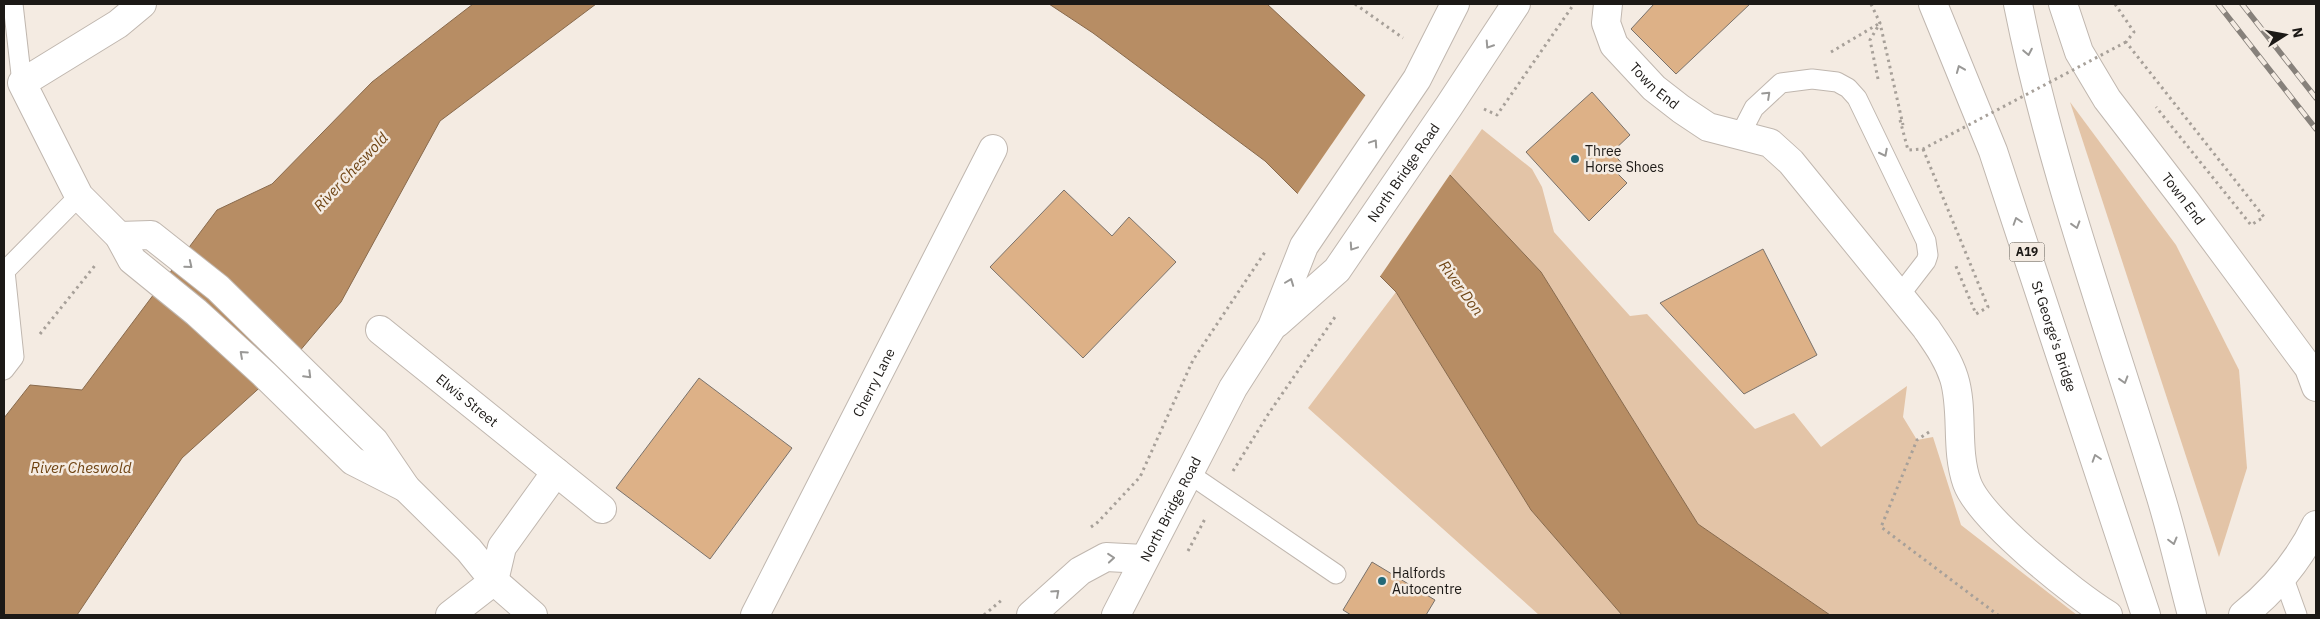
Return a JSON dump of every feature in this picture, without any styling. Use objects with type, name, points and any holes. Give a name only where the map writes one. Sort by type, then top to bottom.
[{"type":"main road","points":[[142,4],[118,24],[22,83],[80,196],[119,236],[132,260],[210,324],[353,461],[406,488]]},
{"type":"main road","name":"North Bridge Road","points":[[1116,615],[1233,388],[1272,327],[1304,246],[1417,79],[1455,4]]},
{"type":"main road","name":"North Bridge Road","points":[[1272,327],[1337,270],[1516,4]]},
{"type":"main road","name":"Town End","points":[[1608,4],[1606,23],[1614,45],[1654,88],[1702,123],[1770,143],[1791,162],[1944,353],[1954,379],[1960,449],[1967,485],[1983,509],[2052,574],[2089,603],[2108,615]]},
{"type":"main road","name":"St George's Bridge","points":[[1933,4],[1993,151],[2111,504],[2146,615]]},
{"type":"main road","points":[[2018,4],[2032,74],[2061,179],[2160,493],[2192,615]]},
{"type":"main road","name":"Town End","points":[[2063,4],[2079,52],[2107,100],[2187,203],[2309,368],[2316,386]]},
{"type":"main road","name":"Cherry Lane","points":[[755,615],[993,148]]},
{"type":"main road","points":[[119,236],[151,235],[218,288],[374,441],[406,488],[469,550],[494,581],[533,615]]},
{"type":"main road","name":"Elwis Street","points":[[380,330],[602,509]]},
{"type":"main road","points":[[450,615],[494,581],[502,547],[556,472]]},
{"type":"main road","points":[[2243,615],[2265,597],[2283,576],[2304,549],[2316,525]]},
{"type":"main road","points":[[1031,615],[1080,571],[1106,557],[1144,559]]},
{"type":"lane","points":[[13,4],[22,83]]},
{"type":"lane","points":[[4,57],[22,83]]},
{"type":"lane","points":[[1740,135],[1754,108],[1781,83],[1812,79],[1837,82],[1848,88],[1857,98],[1926,241],[1928,255],[1926,261],[1899,296]]},
{"type":"lane","points":[[9,364],[4,272],[80,196]]},
{"type":"lane","points":[[1188,473],[1336,574]]},
{"type":"lane","points":[[2283,576],[2297,615]]},
{"type":"path","points":[[1355,4],[1404,38]]},
{"type":"path","points":[[1477,113],[1482,108],[1497,115],[1574,4]]},
{"type":"path","points":[[1872,4],[1880,23],[1910,155]]},
{"type":"path","points":[[1900,120],[1908,150],[1923,149],[2126,42],[2134,32],[2114,4]]},
{"type":"path","points":[[1870,40],[1880,23]]},
{"type":"path","points":[[2126,42],[2264,217],[2251,225],[2155,105]]},
{"type":"path","points":[[9,364],[27,350],[119,236]]},
{"type":"path","points":[[1084,531],[1098,522],[1140,477],[1192,360]]},
{"type":"path","points":[[1958,412],[1917,440],[1881,527],[1998,615]]},
{"type":"shaded area","points":[[2070,102],[2176,245],[2239,370],[2247,468],[2219,557]]},
{"type":"shaded area","points":[[1482,129],[1532,169],[1542,187],[1554,232],[1630,316],[1647,314],[1755,429],[1794,413],[1821,447],[1907,386],[1903,417],[1917,440],[1933,437],[1961,525],[2077,615],[1830,615],[1698,524],[1541,272],[1450,175]]},
{"type":"shaded area","points":[[1396,292],[1531,510],[1622,615],[1539,615],[1308,408]]},
{"type":"water","name":"River Cheswold","points":[[473,4],[596,4],[440,121],[341,302],[298,353],[182,458],[77,615],[4,615],[4,418],[30,385],[82,390],[217,210],[272,184],[372,82]]},
{"type":"water","name":"River Don","points":[[1049,4],[1267,4],[1450,175],[1541,272],[1698,524],[1830,615],[1622,615],[1531,510],[1396,292],[1265,161],[1093,33]]},
{"type":"pier","points":[[1367,93],[1451,173],[1379,278],[1296,196]]},
{"type":"building","points":[[1654,4],[1750,4],[1676,74],[1631,29]]},
{"type":"building","name":"Three Horse Shoes","points":[[1592,92],[1630,135],[1612,152],[1624,166],[1617,173],[1627,183],[1589,221],[1526,152]]},
{"type":"building","points":[[1064,190],[1112,236],[1129,217],[1176,262],[1083,358],[990,267]]},
{"type":"building","points":[[1763,249],[1817,355],[1744,394],[1660,303]]},
{"type":"building","points":[[699,378],[792,448],[710,559],[616,488]]},
{"type":"building","name":"Halfords Autocentre","points":[[1372,562],[1435,600],[1426,615],[1351,615],[1343,610]]},
{"type":"railway","points":[[2218,4],[2316,129]]},
{"type":"railway","points":[[2242,4],[2316,98]]},
{"type":"place","name":"Three Horse Shoes","points":[[1575,159]]},
{"type":"place","name":"Halfords Autocentre","points":[[1382,581]]}]
